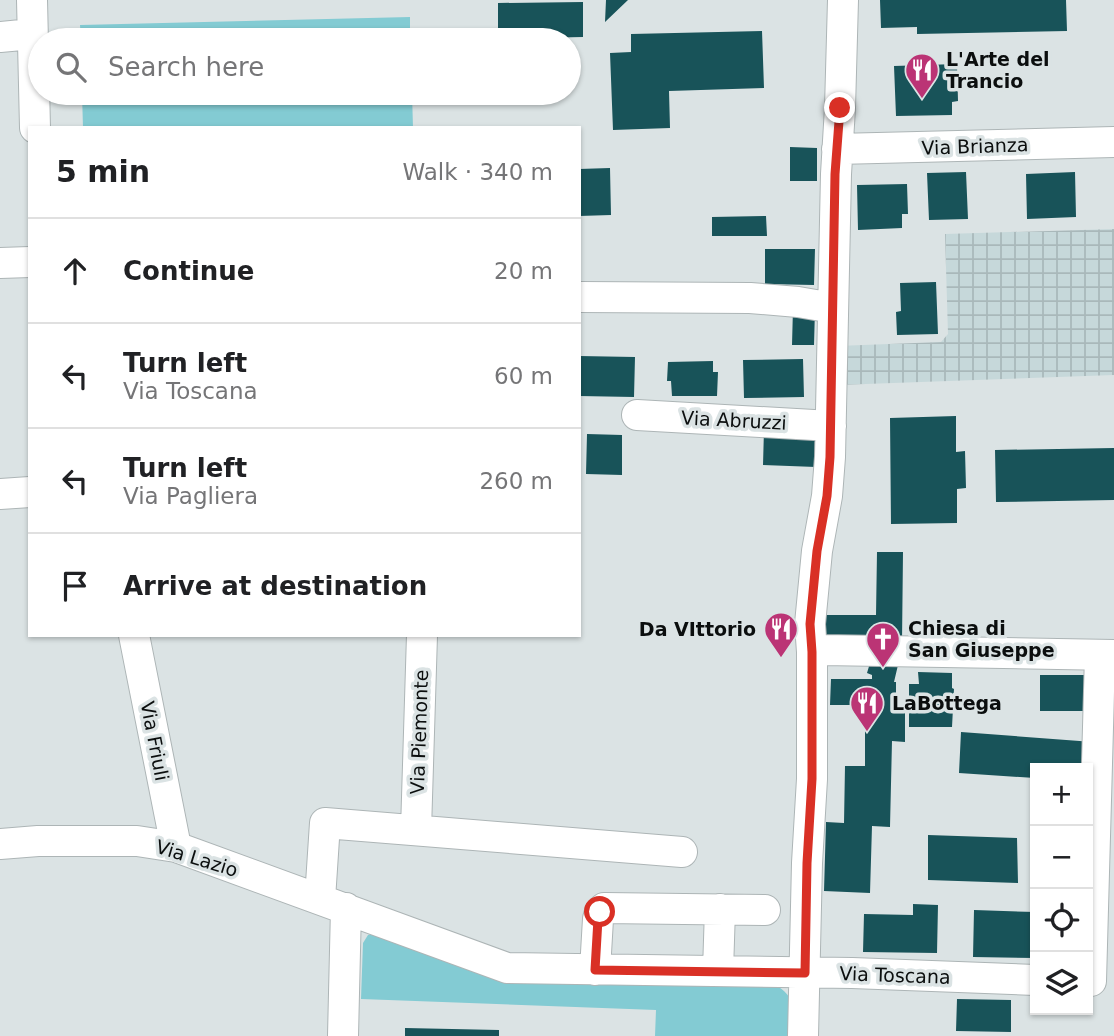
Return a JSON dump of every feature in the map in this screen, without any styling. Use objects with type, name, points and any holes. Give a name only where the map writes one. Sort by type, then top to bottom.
[{"type":"street","points":[[32,0],[33,28]]},
{"type":"street","points":[[803,1036],[812,779],[811,608],[828,487],[843,0]]},
{"type":"street","points":[[0,37],[28,34]]},
{"type":"street","points":[[35,105],[35,126]]},
{"type":"street","name":"Via Brianza","points":[[837,149],[1114,142]]},
{"type":"street","points":[[0,264],[28,262]]},
{"type":"street","points":[[581,297],[750,298],[833,308]]},
{"type":"street","name":"Via Abruzzi","points":[[637,415],[831,426]]},
{"type":"street","points":[[0,494],[28,492]]},
{"type":"street","name":"Via Friuli","points":[[134,637],[176,847]]},
{"type":"street","name":"Via Piemonte","points":[[416,830],[422,637]]},
{"type":"street","points":[[812,652],[822,650],[1107,655],[1098,982]]},
{"type":"street","points":[[343,1036],[325,823],[682,852]]},
{"type":"street","name":"Via Lazio","points":[[0,844],[38,841],[137,841],[176,847],[333,904]]},
{"type":"street","name":"Via Toscana","points":[[333,904],[507,968],[852,973],[1030,979]]},
{"type":"street","points":[[595,970],[598,919],[604,908],[765,910]]},
{"type":"street","points":[[718,971],[720,909]]},
{"type":"shaded area","points":[[410,17],[410,28],[80,28],[80,25]]},
{"type":"shaded area","points":[[82,105],[412,105],[413,126],[83,126]]},
{"type":"shaded area","points":[[1114,229],[1114,375],[838,385],[837,346],[941,342],[948,334],[945,234]]},
{"type":"shaded area","points":[[375,933],[492,978],[777,986],[789,996],[791,1002],[793,1014],[790,1036],[655,1036],[656,1010],[361,999],[363,943],[368,935]]},
{"type":"building","points":[[606,0],[628,0],[605,22]]},
{"type":"building","points":[[880,0],[1066,0],[1067,31],[917,34],[917,27],[881,28]]},
{"type":"building","points":[[583,2],[583,37],[581,28],[498,28],[498,3]]},
{"type":"building","points":[[762,31],[764,88],[669,91],[670,128],[613,130],[610,53],[631,52],[631,34]]},
{"type":"building","points":[[957,64],[958,101],[952,102],[952,115],[896,116],[894,66]]},
{"type":"building","points":[[790,147],[817,148],[817,181],[790,181]]},
{"type":"building","points":[[610,168],[611,215],[581,216],[581,169]]},
{"type":"building","points":[[966,172],[968,219],[929,220],[927,173]]},
{"type":"building","points":[[1075,172],[1076,217],[1027,219],[1026,174]]},
{"type":"building","points":[[907,184],[908,214],[902,214],[902,228],[858,230],[857,185]]},
{"type":"building","points":[[766,216],[767,236],[712,236],[712,217]]},
{"type":"building","points":[[765,249],[815,249],[814,285],[765,284]]},
{"type":"building","points":[[936,282],[938,334],[897,335],[896,312],[901,311],[900,283]]},
{"type":"building","points":[[793,308],[815,309],[814,345],[792,345]]},
{"type":"building","points":[[581,356],[635,357],[634,397],[581,396]]},
{"type":"building","points":[[803,359],[804,397],[744,398],[743,360]]},
{"type":"building","points":[[713,361],[713,372],[718,372],[717,396],[672,396],[671,381],[667,381],[668,362]]},
{"type":"building","points":[[956,416],[956,452],[965,451],[966,488],[957,489],[957,523],[891,524],[890,418]]},
{"type":"building","points":[[764,429],[818,431],[816,467],[763,465]]},
{"type":"building","points":[[587,434],[622,435],[622,475],[586,474]]},
{"type":"building","points":[[1114,448],[1114,500],[996,502],[995,450]]},
{"type":"building","points":[[877,552],[903,552],[902,642],[823,641],[823,615],[876,615]]},
{"type":"building","points":[[870,663],[898,665],[894,682],[896,711],[905,711],[905,742],[892,741],[890,827],[872,826],[870,893],[824,891],[826,822],[844,823],[845,766],[865,766],[865,705],[830,705],[831,679],[872,679],[872,675],[867,673]]},
{"type":"building","points":[[918,672],[952,673],[952,727],[909,727],[909,684],[919,684]]},
{"type":"building","points":[[1040,675],[1089,675],[1089,711],[1040,711]]},
{"type":"building","points":[[961,732],[1093,742],[1089,763],[1030,763],[1030,778],[959,773]]},
{"type":"building","points":[[928,835],[1017,838],[1018,883],[928,880]]},
{"type":"building","points":[[913,904],[938,905],[937,953],[863,952],[864,914],[913,915]]},
{"type":"building","points":[[974,910],[1030,912],[1030,958],[973,957]]},
{"type":"building","points":[[957,999],[1011,1000],[1011,1032],[956,1031]]},
{"type":"building","points":[[405,1028],[499,1030],[499,1036],[405,1036]]},
{"type":"place","name":"L'Arte del Trancio","points":[[922,100]]},
{"type":"place","name":"Da VIttorio","points":[[781,659]]},
{"type":"place","name":"Chiesa di San Giuseppe","points":[[883,669]]},
{"type":"place","name":"LaBottega","points":[[867,733]]},
{"type":"route","points":[[600,912],[595,970],[805,973],[812,779],[810,624],[830,457],[835,174],[840,108]]}]
